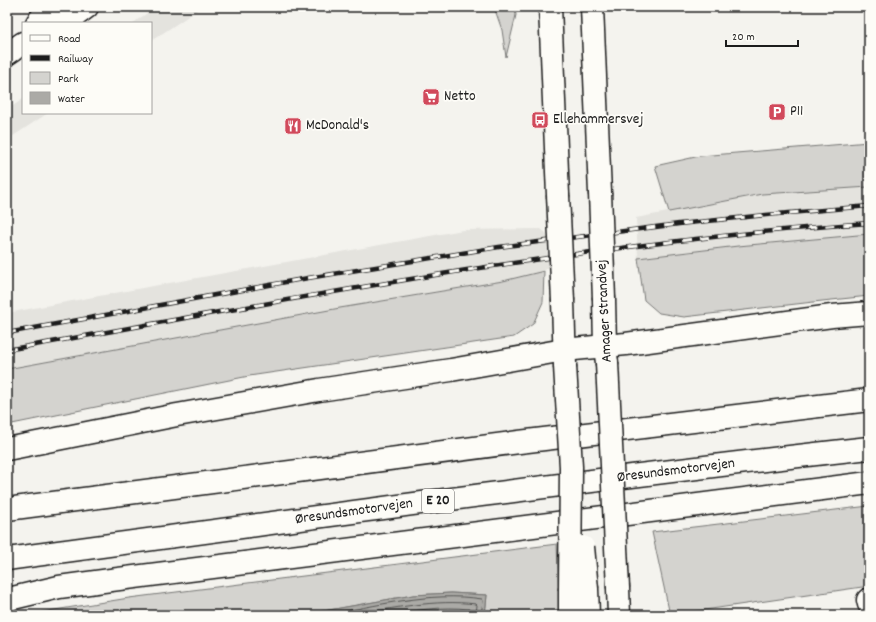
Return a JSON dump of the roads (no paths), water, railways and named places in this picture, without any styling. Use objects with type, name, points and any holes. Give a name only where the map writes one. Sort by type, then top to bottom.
[{"type":"main road","points":[[38,22],[52,7]]},
{"type":"main road","points":[[64,22],[87,7]]},
{"type":"main road","points":[[550,7],[571,467],[583,549],[579,590],[570,615]]},
{"type":"main road","name":"Amager Strandvej","points":[[592,7],[606,355],[619,615]]},
{"type":"main road","points":[[7,449],[177,415],[319,390],[451,370],[606,355],[832,316],[869,313]]},
{"type":"main road","points":[[7,509],[519,442],[869,400]]},
{"type":"main road","name":"Øresundsmotorvejen","points":[[7,559],[516,490],[869,448]]},
{"type":"main road","points":[[7,600],[59,587],[103,581],[869,484]]},
{"type":"main road","points":[[579,590],[588,615]]},
{"type":"water","points":[[451,593],[487,595],[485,615],[296,615],[413,595]]},
{"type":"railway","points":[[7,333],[308,278],[499,247],[679,224],[869,206]]},
{"type":"railway","points":[[7,350],[222,311],[436,275],[544,259],[652,244],[760,232],[869,223]]},
{"type":"place","name":"Netto","points":[[431,97]]},
{"type":"place","name":"P11","points":[[777,112]]},
{"type":"place","name":"Ellehammersvej","points":[[540,120]]},
{"type":"place","name":"McDonald's","points":[[293,126]]}]
